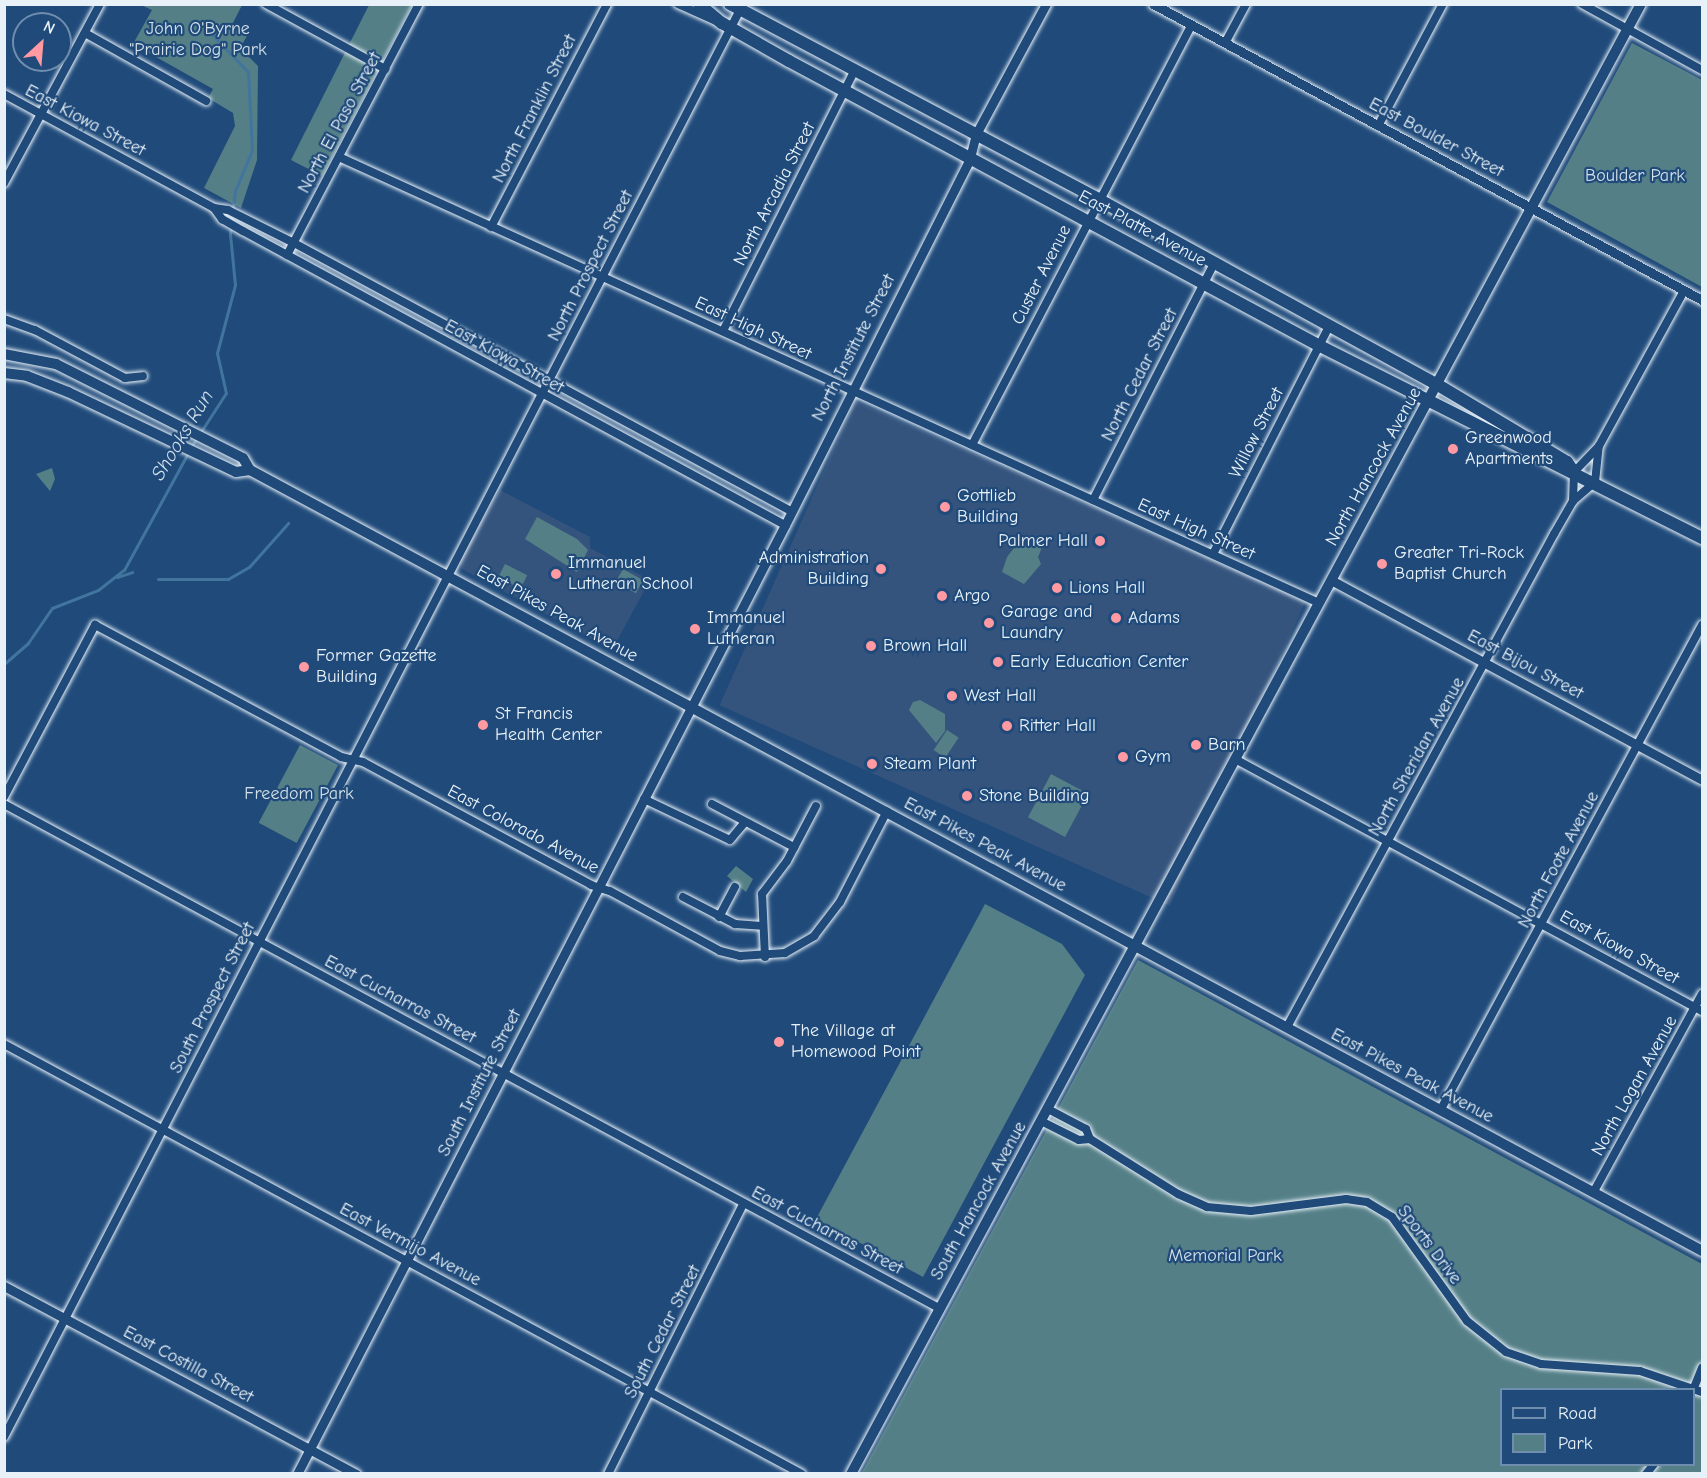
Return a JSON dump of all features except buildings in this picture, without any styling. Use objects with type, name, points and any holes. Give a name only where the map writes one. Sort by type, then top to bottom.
[{"type":"main road","name":"East Platte Avenue","points":[[699,4],[727,26],[844,91],[1318,345],[1565,471],[1574,472],[1595,482],[1702,538]]},
{"type":"main road","name":"North Hancock Avenue","points":[[1134,944],[1429,403],[1641,4]]},
{"type":"main road","name":"East Platte Avenue","points":[[736,6],[1098,199],[1438,386],[1567,462],[1574,472]]},
{"type":"main road","name":"East Pikes Peak Avenue","points":[[4,354],[56,364],[168,423],[243,458],[250,470],[449,574],[1702,1251]]},
{"type":"main road","name":"East Pikes Peak Avenue","points":[[4,373],[47,383],[236,472],[250,470]]},
{"type":"main road","name":"South Hancock Avenue","points":[[851,1473],[1048,1109],[1134,944]]},
{"type":"street","points":[[4,183],[100,4]]},
{"type":"street","points":[[266,4],[385,69]]},
{"type":"street","name":"North El Paso Street","points":[[287,255],[419,4]]},
{"type":"street","name":"North Franklin Street","points":[[491,227],[607,4]]},
{"type":"street","points":[[678,4],[727,26]]},
{"type":"street","name":"North Institute Street","points":[[691,706],[970,158],[976,134],[1046,4]]},
{"type":"street","name":"East Boulder Street","points":[[1153,4],[1702,300]]},
{"type":"street","points":[[1225,43],[1246,4]]},
{"type":"street","points":[[1378,126],[1443,4]]},
{"type":"street","points":[[1582,4],[1702,70]]},
{"type":"street","name":"North Prospect Street","points":[[449,574],[736,6]]},
{"type":"street","name":"Custer Avenue","points":[[972,445],[1098,199],[1192,25]]},
{"type":"street","points":[[85,33],[206,101]]},
{"type":"street","name":"North Arcadia Street","points":[[723,331],[855,70]]},
{"type":"street","name":"East Kiowa Street","points":[[4,94],[214,208],[242,217],[294,243],[791,511]]},
{"type":"street","name":"East High Street","points":[[339,158],[1319,603]]},
{"type":"street","name":"East Kiowa Street","points":[[214,208],[222,219],[243,231],[541,395],[785,525]]},
{"type":"street","name":"North Cedar Street","points":[[1093,500],[1214,264]]},
{"type":"street","points":[[1574,472],[1599,446],[1684,291]]},
{"type":"street","points":[[4,319],[35,330],[125,378],[143,376]]},
{"type":"street","name":"Willow Street","points":[[1213,554],[1329,326]]},
{"type":"street","points":[[1595,482],[1599,446]]},
{"type":"street","name":"North Sheridan Avenue","points":[[1573,501],[1574,472]]},
{"type":"street","name":"North Sheridan Avenue","points":[[1287,1027],[1573,501],[1595,482]]},
{"type":"street","name":"South Prospect Street","points":[[4,1437],[351,759],[449,574]]},
{"type":"street","name":"East Bijou Street","points":[[1331,580],[1702,780]]},
{"type":"street","name":"East Colorado Avenue","points":[[4,797],[94,624],[720,951],[740,956],[765,957],[795,949],[823,927],[887,811]]},
{"type":"street","name":"North Foote Avenue","points":[[1441,1109],[1702,625]]},
{"type":"street","name":"South Institute Street","points":[[297,1473],[504,1074],[691,706]]},
{"type":"street","name":"East Kiowa Street","points":[[1235,759],[1699,1009]]},
{"type":"street","points":[[644,799],[730,840],[745,822]]},
{"type":"street","name":"East Cucharras Street","points":[[4,804],[939,1308]]},
{"type":"street","points":[[712,804],[794,847]]},
{"type":"street","points":[[765,957],[762,894],[794,847],[816,806]]},
{"type":"street","points":[[719,917],[735,887]]},
{"type":"street","points":[[683,897],[735,924],[762,926]]},
{"type":"street","name":"North Logan Avenue","points":[[1593,1193],[1699,1009],[1702,994]]},
{"type":"street","name":"East Vermijo Avenue","points":[[4,1044],[802,1473]]},
{"type":"street","name":"Sports Drive","points":[[1048,1109],[1086,1129],[1090,1139],[1187,1199],[1207,1207],[1251,1211],[1347,1198],[1368,1202],[1392,1217],[1467,1321],[1500,1348],[1541,1364],[1626,1368],[1690,1388]]},
{"type":"street","name":"Sports Drive","points":[[1041,1121],[1079,1140],[1090,1139]]},
{"type":"street","name":"South Cedar Street","points":[[608,1473],[744,1203]]},
{"type":"street","name":"East Costilla Street","points":[[4,1286],[356,1473]]},
{"type":"street","points":[[1693,1388],[1702,1368]]},
{"type":"shaded area","points":[[855,401],[1305,602],[1170,906],[720,705]]},
{"type":"shaded area","name":"Immanuel Lutheran School","points":[[500,490],[590,537],[590,548],[650,580],[612,650],[462,569],[460,560]]},
{"type":"green space","name":"John O'Byrne \"Prairie Dog\" Park","points":[[141,5],[242,5],[231,27],[247,36],[240,48],[258,66],[257,160],[241,208],[204,188],[235,126],[233,113],[208,98],[213,89],[133,44],[152,10]]},
{"type":"green space","points":[[369,5],[412,5],[322,176],[291,160]]},
{"type":"green space","name":"Boulder Park","points":[[1632,43],[1702,80],[1702,287],[1547,202]]},
{"type":"green space","points":[[52,468],[55,479],[50,491],[36,474]]},
{"type":"green space","points":[[537,517],[577,539],[588,550],[577,572],[525,539]]},
{"type":"green space","points":[[1024,535],[1043,545],[1038,557],[1041,564],[1024,584],[1002,572],[1007,557]]},
{"type":"green space","points":[[505,564],[527,575],[520,589],[498,577]]},
{"type":"green space","points":[[623,569],[643,580],[636,593],[616,582]]},
{"type":"green space","points":[[920,700],[945,714],[945,731],[936,743],[909,710],[913,702]]},
{"type":"green space","points":[[947,730],[959,738],[945,758],[934,750]]},
{"type":"green space","name":"Freedom Park","points":[[300,745],[338,765],[297,843],[259,823]]},
{"type":"green space","points":[[1051,774],[1088,794],[1065,837],[1028,817]]},
{"type":"green space","points":[[736,866],[753,879],[746,892],[727,876]]},
{"type":"green space","points":[[985,904],[1062,944],[1085,975],[923,1277],[816,1219]]},
{"type":"green space","name":"Memorial Park","points":[[1138,960],[1702,1264],[1702,1473],[861,1474]]},
{"type":"waterway","name":"Shooks Run","points":[[191,447],[226,393],[217,353],[235,285],[230,234],[235,191],[252,150],[248,72],[208,30]]},
{"type":"waterway","name":"Shooks Run","points":[[4,664],[28,643],[52,608],[98,590],[124,570],[188,453]]},
{"type":"waterway","points":[[158,579],[228,579],[249,567],[288,523]]},
{"type":"waterway","name":"Shooks Run","points":[[117,577],[132,572]]},
{"type":"place","name":"Greenwood Apartments","points":[[1453,449]]},
{"type":"place","name":"Gottlieb Building","points":[[945,507]]},
{"type":"place","name":"Palmer Hall","points":[[1100,541]]},
{"type":"place","name":"Greater Tri-Rock Baptist Church","points":[[1382,564]]},
{"type":"place","name":"Administration Building","points":[[881,569]]},
{"type":"place","name":"Immanuel Lutheran School","points":[[556,574]]},
{"type":"place","name":"Lions Hall","points":[[1057,588]]},
{"type":"place","name":"Argo","points":[[942,596]]},
{"type":"place","name":"Adams","points":[[1116,618]]},
{"type":"place","name":"Garage and Laundry","points":[[989,623]]},
{"type":"place","name":"Immanuel Lutheran","points":[[695,629]]},
{"type":"place","name":"Brown Hall","points":[[871,646]]},
{"type":"place","name":"Early Education Center","points":[[998,662]]},
{"type":"place","name":"Former Gazette Building","points":[[304,667]]},
{"type":"place","name":"West Hall","points":[[952,696]]},
{"type":"place","name":"St Francis Health Center","points":[[483,725]]},
{"type":"place","name":"Ritter Hall","points":[[1007,726]]},
{"type":"place","name":"Barn","points":[[1196,745]]},
{"type":"place","name":"Gym","points":[[1123,757]]},
{"type":"place","name":"Steam Plant","points":[[872,764]]},
{"type":"place","name":"Stone Building","points":[[967,796]]},
{"type":"place","name":"The Village at Homewood Point","points":[[779,1042]]}]
